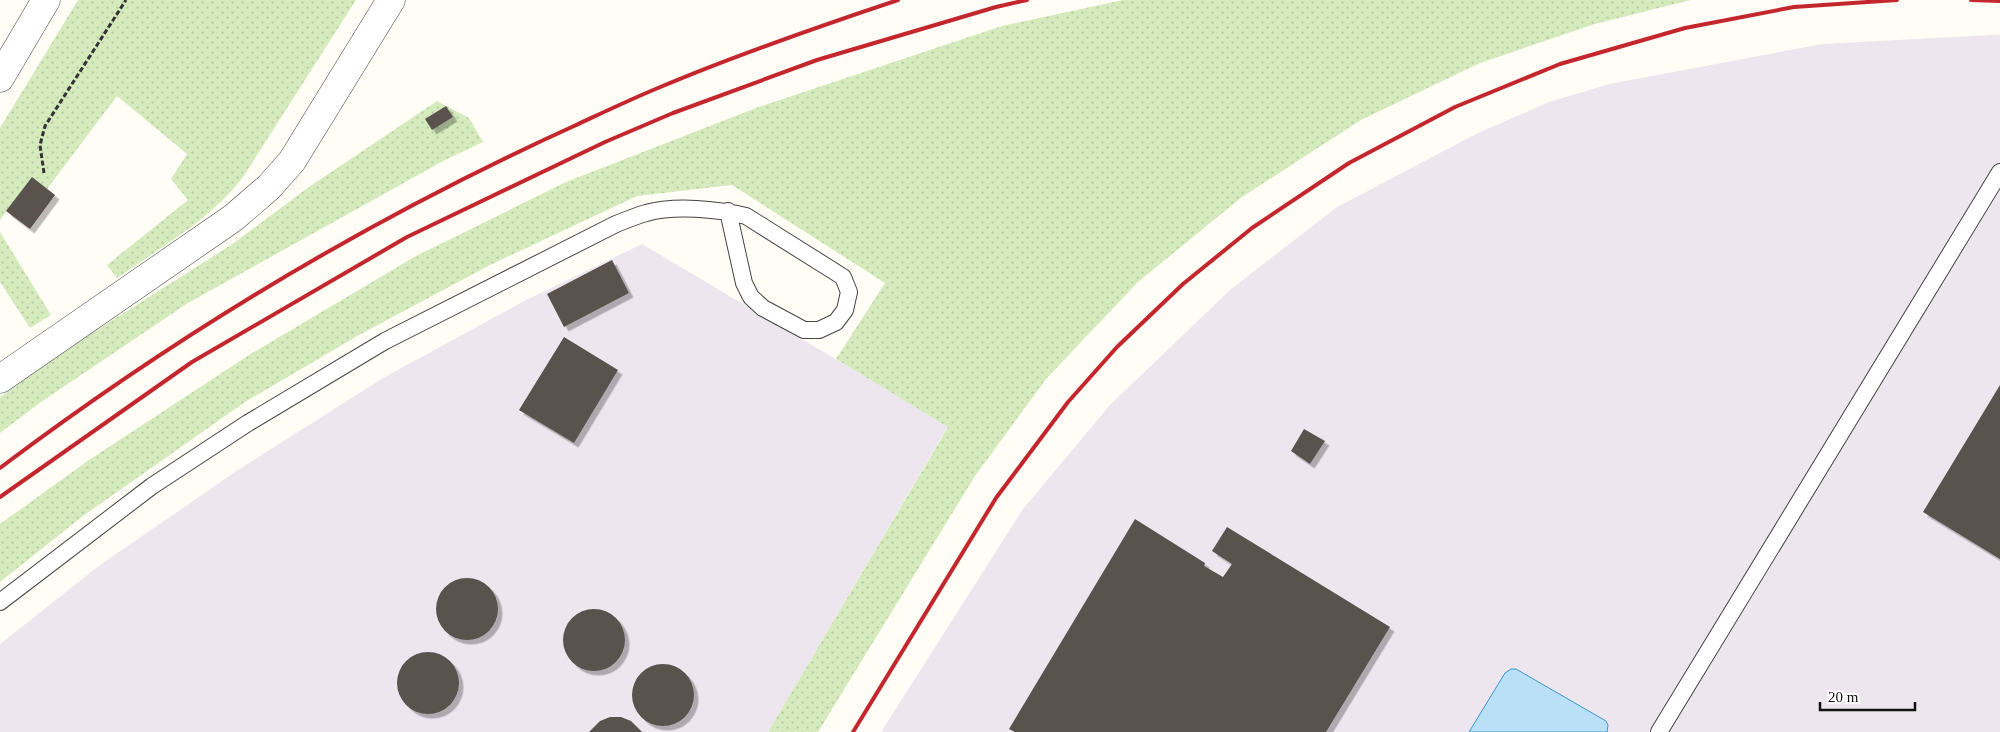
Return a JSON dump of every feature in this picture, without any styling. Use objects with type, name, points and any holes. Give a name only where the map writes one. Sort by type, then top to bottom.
[{"type":"street","points":[[0,78],[46,0]]},
{"type":"street","points":[[0,378],[233,218],[268,187],[292,161],[391,0]]},
{"type":"lane","points":[[1659,732],[2000,172]]},
{"type":"lane","points":[[0,602],[152,486],[248,423],[385,341],[616,224],[647,213],[674,209],[728,211],[746,216],[843,277],[849,292],[845,310],[836,322],[819,330],[804,330],[763,308],[751,297],[744,283],[728,211]]},
{"type":"path","points":[[44,173],[40,145],[45,126],[126,0]]},
{"type":"shaded area","points":[[2000,35],[2000,732],[881,732],[1023,509],[1110,405],[1231,289],[1337,207],[1476,134],[1549,102],[1609,84],[1822,44]]},
{"type":"shaded area","points":[[642,244],[948,426],[768,732],[0,732],[0,644],[100,565],[238,470],[383,378],[524,301]]},
{"type":"green space","points":[[78,0],[356,0],[243,177],[216,207],[200,220],[117,278],[107,265],[188,200],[171,179],[187,154],[117,96],[47,189],[32,178],[0,220],[0,128]]},
{"type":"green space","points":[[1123,0],[1691,0],[1595,24],[1480,63],[1361,120],[1242,197],[1138,282],[1046,379],[975,476],[818,732],[768,732],[948,427],[836,359],[885,283],[732,185],[637,196],[490,265],[359,335],[245,402],[83,516],[0,582],[0,524],[89,460],[249,355],[416,256],[566,182],[756,108],[1002,26]]},
{"type":"green space","points":[[437,101],[469,118],[483,142],[445,160],[188,303],[41,402],[0,433],[0,397],[89,335],[231,245],[309,187]]},
{"type":"green space","points":[[0,232],[51,315],[30,328],[0,282]]},
{"type":"water","points":[[1511,669],[1516,669],[1606,721],[1608,725],[1607,732],[1469,732],[1505,673]]},
{"type":"building","points":[[446,106],[453,117],[432,130],[425,119]]},
{"type":"building","points":[[32,177],[55,195],[30,229],[6,211]]},
{"type":"building","points":[[612,260],[629,293],[564,327],[547,294]]},
{"type":"building","points":[[564,337],[618,370],[574,443],[519,410]]},
{"type":"building","points":[[2000,385],[2000,559],[1923,512]]},
{"type":"building","points":[[1304,429],[1325,441],[1310,464],[1291,451]]},
{"type":"building","points":[[1135,519],[1205,563],[1204,566],[1223,577],[1232,564],[1212,551],[1227,527],[1390,627],[1326,732],[1015,732],[1009,729]]},
{"type":"building","points":[[461,578],[473,578],[489,587],[496,597],[498,609],[496,621],[489,631],[473,640],[461,640],[450,635],[441,626],[436,615],[436,603],[441,592],[450,583]]},
{"type":"building","points":[[588,609],[600,609],[616,618],[623,628],[625,640],[623,652],[616,662],[600,671],[588,671],[577,666],[568,657],[563,646],[563,634],[568,623],[577,614]]},
{"type":"building","points":[[422,652],[434,652],[450,661],[457,671],[459,683],[457,695],[450,705],[434,714],[422,714],[411,709],[402,700],[397,689],[397,677],[402,666],[411,657]]},
{"type":"building","points":[[657,664],[669,664],[685,673],[692,683],[694,695],[692,707],[685,717],[669,726],[657,726],[646,721],[637,712],[632,701],[632,689],[637,678],[646,669]]},
{"type":"building","points":[[610,717],[621,717],[631,721],[642,732],[589,732],[600,721]]},
{"type":"railway","points":[[0,468],[68,418],[206,325],[349,239],[423,200],[498,162],[658,88],[717,64],[898,0]]},
{"type":"railway","points":[[0,497],[192,362],[407,237],[605,142],[673,113],[817,60],[996,7],[1027,0]]},
{"type":"railway","points":[[853,732],[996,498],[1068,402],[1117,347],[1183,284],[1252,228],[1349,163],[1455,107],[1560,64],[1685,28],[1794,7],[1897,0]]},
{"type":"railway","points":[[1971,0],[2000,1]]}]
